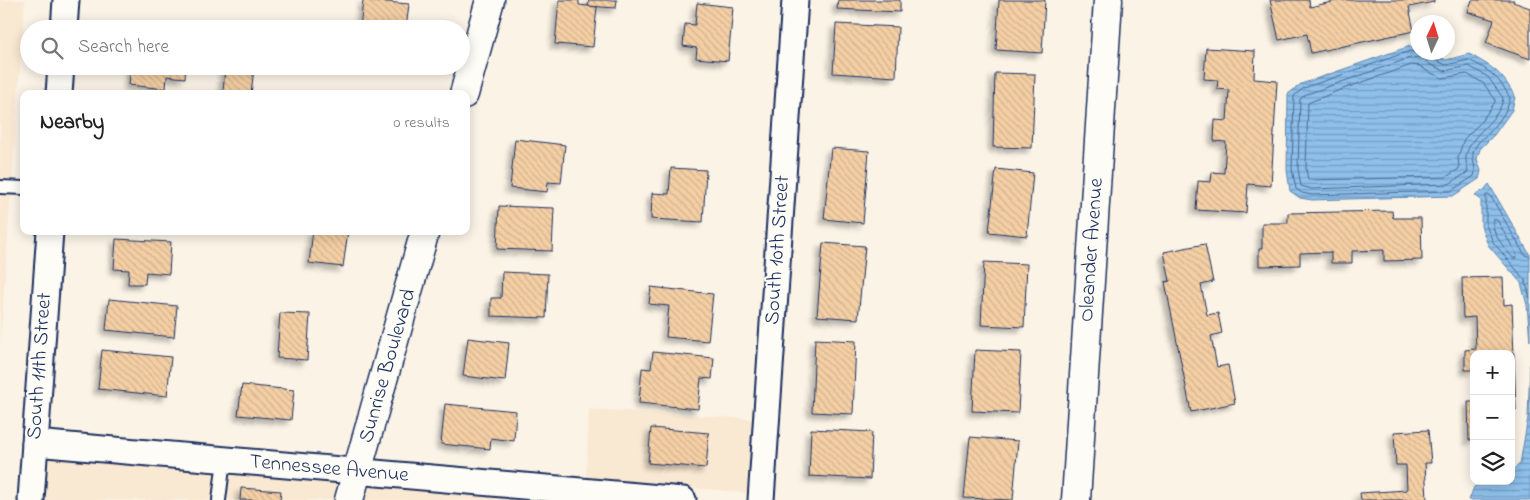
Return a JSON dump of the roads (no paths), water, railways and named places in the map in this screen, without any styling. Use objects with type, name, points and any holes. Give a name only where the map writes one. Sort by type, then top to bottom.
[{"type":"main road","points":[[470,72],[490,0]]},
{"type":"main road","name":"Oleander Avenue","points":[[1076,500],[1108,0]]},
{"type":"main road","points":[[465,90],[469,75]]},
{"type":"main road","name":"Sunrise Boulevard","points":[[349,500],[424,235]]},
{"type":"street","points":[[65,20],[66,0]]},
{"type":"street","name":"South 10th Street","points":[[761,500],[794,0]]},
{"type":"street","points":[[59,90],[60,75]]},
{"type":"street","name":"South 11th Street","points":[[31,500],[50,235]]},
{"type":"street","name":"Tennessee Avenue","points":[[35,443],[683,500]]},
{"type":"lane","points":[[0,187],[20,188]]},
{"type":"lane","points":[[220,500],[224,460]]},
{"type":"water","points":[[1410,46],[1410,60],[1455,60],[1455,58],[1469,54],[1496,71],[1506,82],[1515,97],[1512,110],[1494,135],[1480,149],[1477,159],[1481,171],[1479,179],[1453,196],[1312,200],[1300,198],[1290,191],[1287,170],[1288,94],[1301,84]]},
{"type":"water","points":[[1489,184],[1530,255],[1530,341],[1527,305],[1521,283],[1488,245],[1481,226],[1481,200],[1475,195],[1484,190]]},
{"type":"water","points":[[1530,364],[1530,500],[1469,500],[1474,487],[1479,485],[1515,485],[1515,468],[1520,464],[1528,417]]}]
